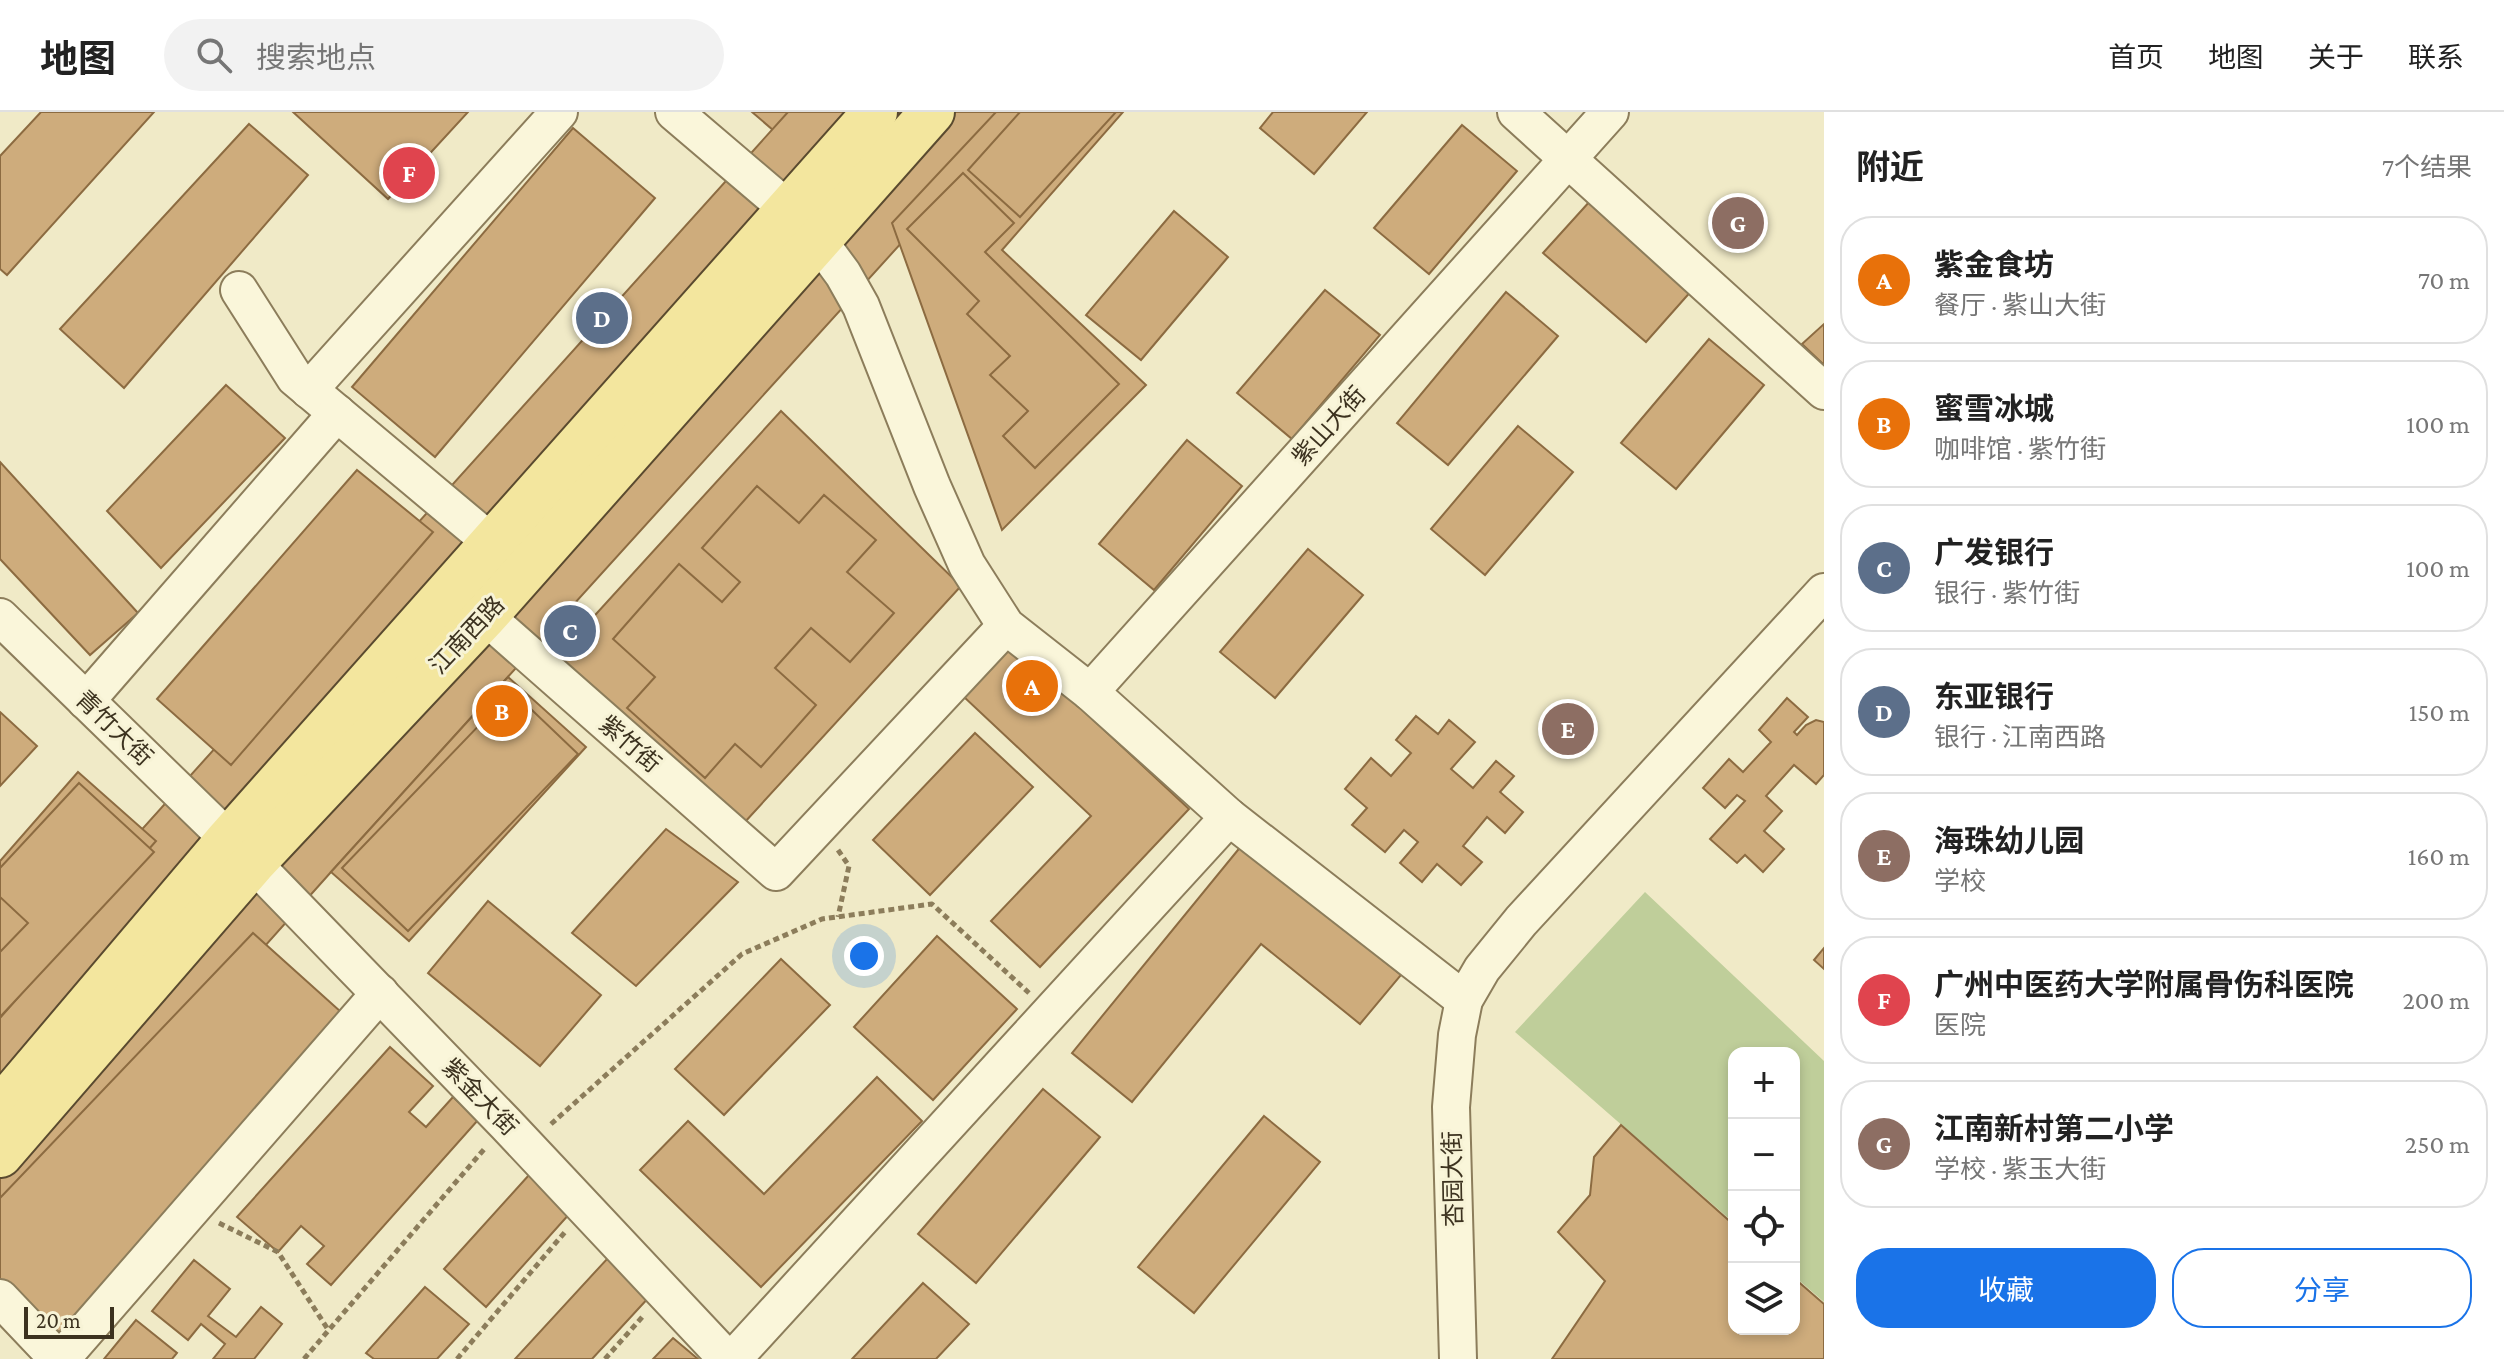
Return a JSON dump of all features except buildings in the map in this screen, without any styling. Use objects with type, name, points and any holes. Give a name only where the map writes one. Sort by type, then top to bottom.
[{"type":"main road","points":[[0,1109],[241,851],[492,543],[804,225],[875,112]]},
{"type":"main road","name":"江南西路","points":[[0,1155],[241,851],[485,616],[804,225],[932,112]]},
{"type":"street","points":[[309,390],[559,112]]},
{"type":"street","points":[[674,112],[804,225],[843,274],[861,306],[932,486],[967,565],[1006,626],[1090,692],[1229,817],[1464,1000],[1482,969],[1521,921],[1824,592]]},
{"type":"street","points":[[1516,112],[1824,391]]},
{"type":"street","name":"紫山大街","points":[[1090,692],[1610,112]]},
{"type":"street","points":[[239,290],[295,378],[492,543]]},
{"type":"street","points":[[86,701],[337,413]]},
{"type":"street","name":"紫竹街","points":[[485,616],[776,872],[821,824]]},
{"type":"street","name":"青竹大街","points":[[0,617],[241,851]]},
{"type":"street","points":[[821,824],[1006,626]]},
{"type":"street","points":[[730,1359],[1229,817]]},
{"type":"street","name":"紫金大街","points":[[241,851],[730,1359]]},
{"type":"street","points":[[0,1298],[59,1359],[380,993]]},
{"type":"street","name":"杏园大街","points":[[1458,1359],[1451,1107],[1457,1035],[1464,1000]]},
{"type":"path","points":[[821,824],[849,866],[838,917]]},
{"type":"path","points":[[304,1359],[516,1135],[742,954],[822,919],[932,904],[1050,1013]]},
{"type":"path","points":[[457,1359],[586,1208]]},
{"type":"path","points":[[192,1209],[278,1252],[329,1331]]},
{"type":"path","points":[[605,1359],[664,1292]]},
{"type":"green space","points":[[1645,892],[1824,1061],[1824,1302],[1800,1281],[1800,1047],[1728,1047],[1728,1218],[1515,1032]]},
{"type":"place","name":"广州中医药大学附属骨伤科医院","points":[[409,173]]},
{"type":"place","name":"江南新村第二小学","points":[[1738,223]]},
{"type":"place","name":"东亚银行","points":[[602,318]]},
{"type":"place","name":"广发银行","points":[[570,631]]},
{"type":"place","name":"紫金食坊","points":[[1032,686]]},
{"type":"place","name":"蜜雪冰城","points":[[502,711]]},
{"type":"place","name":"海珠幼儿园","points":[[1568,729]]}]
